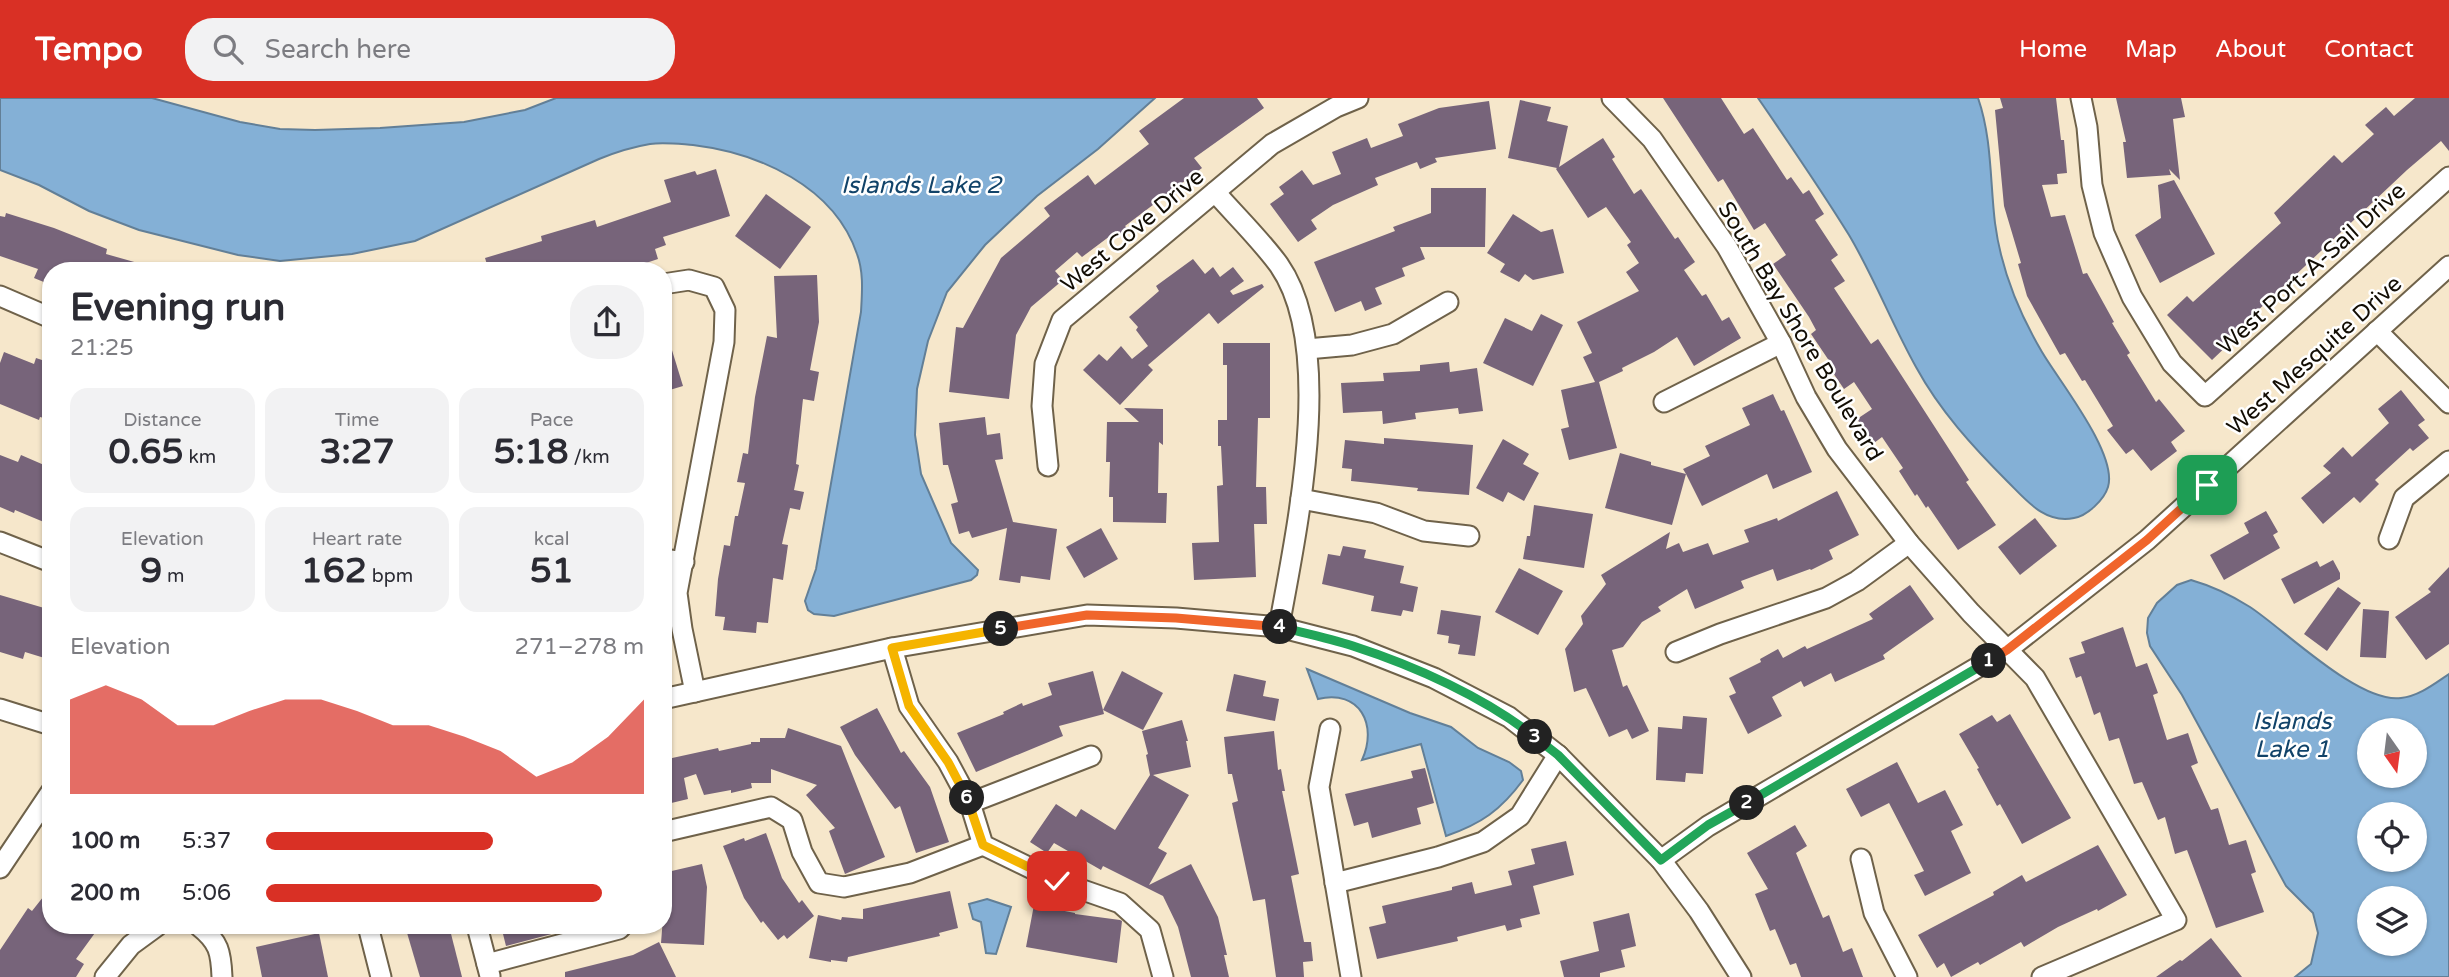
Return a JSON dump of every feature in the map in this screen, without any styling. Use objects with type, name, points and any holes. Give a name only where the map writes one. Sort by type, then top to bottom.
[{"type":"street","name":"West Cove Drive","points":[[1048,466],[1042,406],[1045,364],[1062,320],[1272,144],[1336,107],[1358,98]]},
{"type":"street","name":"South Bay Shore Boulevard","points":[[1612,98],[1652,139],[1727,247],[1781,343],[1806,397],[1837,449],[1909,543],[1971,613],[2035,678],[2176,920],[2042,977]]},
{"type":"street","name":"West Port-A-Sail Drive","points":[[2081,98],[2087,127],[2092,185],[2104,233],[2132,297],[2172,363],[2205,396],[2449,177]]},
{"type":"street","points":[[1215,192],[1279,266],[1298,305],[1307,349],[1308,436],[1301,499],[1279,627]]},
{"type":"street","name":"West Mesquite Drive","points":[[1661,860],[1708,825],[2007,650],[2147,540],[2449,266]]},
{"type":"street","points":[[672,283],[689,280],[714,288],[725,310],[724,342],[677,593],[695,692]]},
{"type":"street","points":[[0,296],[42,314]]},
{"type":"street","points":[[1307,349],[1352,345],[1393,334],[1448,302]]},
{"type":"street","points":[[2377,331],[2449,403]]},
{"type":"street","points":[[1664,402],[1781,343]]},
{"type":"street","points":[[2389,539],[2404,498],[2449,461]]},
{"type":"street","points":[[1301,499],[1376,513],[1424,531],[1469,536]]},
{"type":"street","points":[[0,542],[42,558]]},
{"type":"street","points":[[1675,652],[1826,598],[1857,581],[1909,543]]},
{"type":"street","points":[[672,560],[684,562]]},
{"type":"street","points":[[672,697],[892,648],[1087,615],[1176,618],[1279,627],[1353,646],[1434,678],[1509,717],[1558,755],[1661,860],[1699,911],[1741,977]]},
{"type":"street","points":[[892,648],[909,706],[948,762],[970,803],[983,845],[1057,881],[1121,903],[1150,930],[1163,977]]},
{"type":"street","points":[[0,709],[42,722]]},
{"type":"street","points":[[1330,729],[1319,787],[1351,977]]},
{"type":"street","points":[[1335,883],[1438,857],[1483,842],[1520,816],[1558,755]]},
{"type":"street","points":[[970,803],[1091,757]]},
{"type":"street","points":[[0,868],[42,805]]},
{"type":"street","points":[[672,830],[771,807],[792,820],[802,852],[819,883],[844,887],[910,873],[983,845]]},
{"type":"street","points":[[1861,859],[1874,913],[1907,977]]},
{"type":"street","points":[[105,977],[131,945],[146,934]]},
{"type":"street","points":[[209,934],[221,955],[222,977]]},
{"type":"street","points":[[370,934],[381,977]]},
{"type":"street","points":[[479,934],[489,970],[603,934]]},
{"type":"water","name":"Islands Lake 2","points":[[0,98],[152,98],[240,122],[280,129],[315,130],[464,122],[525,110],[556,98],[1155,98],[1098,149],[1037,196],[985,245],[947,292],[928,341],[917,389],[915,435],[921,474],[951,543],[978,570],[977,575],[971,580],[834,616],[814,614],[808,610],[805,601],[816,569],[861,312],[862,276],[857,254],[846,230],[831,209],[791,177],[768,165],[718,149],[693,145],[650,144],[599,159],[415,241],[352,254],[280,261],[238,255],[139,230],[89,211],[39,185],[0,170]]},
{"type":"water","points":[[1758,98],[1978,98],[1988,144],[1998,240],[2012,290],[2050,365],[2096,437],[2109,473],[2108,487],[2103,497],[2089,511],[2079,517],[2064,519],[2054,518],[2037,509],[1995,469],[1958,428],[1916,367],[1849,235]]},
{"type":"water","name":"Islands Lake 1","points":[[2191,580],[2214,588],[2250,607],[2344,678],[2384,697],[2401,698],[2414,695],[2449,674],[2449,977],[2295,977],[2311,964],[2318,933],[2313,913],[2286,886],[2182,695],[2150,646],[2148,618],[2157,603],[2177,585]]},
{"type":"water","points":[[1307,669],[1410,713],[1451,727],[1478,748],[1509,762],[1521,771],[1523,780],[1507,800],[1489,815],[1446,836],[1421,744],[1362,760],[1368,734],[1362,713],[1345,699],[1318,699]]},
{"type":"water","points":[[987,899],[1011,907],[996,954],[986,953],[981,922],[973,919],[969,904]]},
{"type":"building","points":[[1184,98],[1257,98],[1264,108],[1194,158],[1202,168],[1125,226],[1128,229],[1113,240],[1110,236],[1082,257],[1077,252],[1055,271],[1063,280],[1031,307],[1016,335],[1009,399],[949,392],[956,327],[963,328],[1001,258],[1050,216],[1044,208],[1088,175],[1095,185],[1149,144],[1139,131]]},
{"type":"building","points":[[1663,98],[1721,98],[1744,134],[1753,128],[1787,180],[1791,177],[1803,194],[1809,190],[1824,214],[1815,220],[1838,255],[1831,260],[1845,281],[1834,288],[1871,344],[1878,339],[1969,480],[1966,482],[1996,525],[1958,550],[1928,506],[1926,508],[1917,494],[1915,496],[1899,471],[1903,468],[1882,437],[1874,443],[1857,419],[1872,409],[1854,382],[1844,389],[1831,370],[1834,368],[1811,334],[1816,330],[1809,317],[1773,264],[1786,255],[1765,223],[1754,230],[1723,179],[1718,182]]},
{"type":"building","points":[[2000,98],[2056,98],[2067,173],[2057,174],[2058,184],[2042,185],[2051,217],[2065,215],[2083,274],[2087,273],[2114,322],[2112,323],[2130,353],[2127,355],[2156,402],[2159,399],[2185,431],[2171,442],[2177,451],[2151,471],[2133,449],[2126,454],[2107,430],[2113,426],[2065,353],[2060,355],[2027,296],[2018,264],[2021,263],[2004,206],[1995,110],[2003,108]]},
{"type":"building","points":[[2116,98],[2181,98],[2185,117],[2173,119],[2180,180],[2169,169],[2171,175],[2127,178],[2123,142],[2126,142]]},
{"type":"building","points":[[2415,98],[2449,98],[2449,151],[2441,141],[2407,170],[2253,315],[2212,360],[2167,315],[2187,296],[2193,302],[2281,223],[2274,213],[2334,155],[2342,163],[2374,134],[2365,125],[2386,107],[2394,116]]},
{"type":"building","points":[[1520,100],[1551,107],[1547,121],[1568,126],[1559,167],[1603,138],[1615,157],[1612,159],[1634,194],[1641,189],[1675,239],[1678,237],[1695,262],[1684,270],[1702,296],[1706,294],[1722,321],[1729,317],[1741,338],[1694,366],[1677,337],[1622,368],[1623,371],[1599,382],[1617,448],[1569,460],[1561,429],[1569,427],[1561,390],[1595,382],[1583,357],[1592,353],[1577,322],[1639,291],[1626,272],[1639,263],[1627,245],[1631,242],[1606,207],[1588,218],[1557,168],[1508,158]]},
{"type":"building","points":[[1489,101],[1496,149],[1435,158],[1437,162],[1420,169],[1417,162],[1375,178],[1378,185],[1333,205],[1311,220],[1317,229],[1298,242],[1270,204],[1284,194],[1279,187],[1302,170],[1313,185],[1341,174],[1332,152],[1367,138],[1371,148],[1403,136],[1398,124],[1439,108]]},
{"type":"building","points":[[716,169],[730,216],[663,237],[666,245],[655,249],[658,259],[649,262],[486,262],[485,258],[542,241],[541,236],[595,220],[597,227],[671,202],[664,180],[695,171],[697,175]]},
{"type":"building","points":[[2174,180],[2215,254],[2160,283],[2135,235],[2161,218],[2158,185]]},
{"type":"building","points":[[1431,188],[1486,188],[1485,247],[1420,247],[1425,259],[1402,268],[1405,276],[1375,288],[1382,304],[1365,311],[1361,301],[1335,312],[1314,262],[1395,231],[1393,227],[1431,213]]},
{"type":"building","points":[[766,194],[811,227],[780,269],[735,236]]},
{"type":"building","points":[[6,213],[54,228],[107,249],[106,254],[134,262],[42,262],[42,281],[34,278],[38,269],[0,256],[0,216],[5,217]]},
{"type":"building","points":[[1513,214],[1541,232],[1553,229],[1564,273],[1533,280],[1525,274],[1519,282],[1500,272],[1505,264],[1487,253]]},
{"type":"building","points":[[1193,259],[1205,274],[1213,267],[1220,277],[1233,267],[1244,281],[1230,291],[1233,295],[1262,284],[1264,287],[1218,324],[1209,313],[1148,365],[1153,370],[1120,405],[1083,370],[1099,354],[1107,361],[1121,346],[1132,359],[1148,346],[1129,317],[1159,291],[1156,286]]},
{"type":"building","points":[[817,275],[819,322],[810,370],[819,372],[814,401],[803,399],[796,464],[799,465],[794,490],[804,492],[800,510],[790,508],[782,544],[788,545],[783,580],[773,578],[768,623],[757,622],[756,633],[723,630],[725,617],[715,616],[718,579],[724,545],[730,546],[745,483],[737,482],[743,453],[748,454],[755,397],[767,336],[777,338],[774,276]]},
{"type":"building","points":[[1541,314],[1563,325],[1533,386],[1483,363],[1505,318],[1532,331]]},
{"type":"building","points":[[1223,343],[1270,343],[1270,418],[1258,418],[1256,487],[1266,487],[1267,524],[1254,524],[1256,577],[1194,580],[1192,543],[1219,542],[1217,486],[1223,485],[1218,420],[1227,420],[1227,365],[1223,365]]},
{"type":"building","points":[[672,350],[683,386],[672,389]]},
{"type":"building","points":[[4,352],[34,364],[36,358],[42,360],[42,418],[39,420],[0,404],[0,363]]},
{"type":"building","points":[[1449,362],[1450,372],[1477,368],[1483,411],[1459,414],[1458,408],[1415,413],[1416,419],[1383,424],[1382,411],[1343,413],[1341,383],[1384,381],[1383,373],[1420,371],[1420,365]]},
{"type":"building","points":[[2401,390],[2425,420],[2418,425],[2429,438],[2413,451],[2410,448],[2375,480],[2379,484],[2360,503],[2354,497],[2323,524],[2301,498],[2331,473],[2323,466],[2343,447],[2352,457],[2389,423],[2378,409]]},
{"type":"building","points":[[1773,394],[1781,411],[1784,410],[1812,472],[1773,489],[1767,474],[1702,506],[1683,469],[1710,456],[1705,446],[1750,425],[1742,408]]},
{"type":"building","points":[[1124,408],[1163,409],[1163,445],[1159,442],[1158,493],[1167,493],[1166,523],[1113,522],[1113,497],[1109,497],[1110,462],[1106,462],[1107,422],[1139,422]]},
{"type":"building","points":[[985,417],[987,435],[1000,433],[1003,459],[995,460],[1013,522],[1057,529],[1050,580],[1021,576],[1020,583],[999,580],[1007,528],[972,538],[969,531],[959,534],[951,504],[958,502],[948,465],[943,465],[939,423]]},
{"type":"building","points":[[1384,438],[1473,445],[1469,495],[1417,491],[1418,488],[1351,481],[1352,469],[1342,468],[1345,440],[1384,444]]},
{"type":"building","points":[[1503,439],[1529,454],[1523,464],[1539,473],[1524,501],[1508,492],[1503,502],[1476,488]]},
{"type":"building","points":[[1620,453],[1686,474],[1672,525],[1605,508]]},
{"type":"building","points":[[0,455],[18,462],[21,455],[42,464],[42,521],[0,507]]},
{"type":"building","points":[[1837,491],[1859,535],[1829,550],[1833,559],[1811,570],[1777,581],[1773,569],[1741,581],[1744,588],[1695,609],[1687,589],[1658,607],[1661,611],[1642,622],[1623,647],[1612,650],[1623,687],[1627,685],[1649,731],[1632,739],[1627,729],[1609,737],[1586,688],[1574,692],[1565,649],[1583,624],[1581,616],[1606,584],[1601,575],[1670,532],[1666,549],[1679,543],[1683,552],[1708,543],[1713,555],[1749,542],[1744,530],[1777,518],[1778,521]]},
{"type":"building","points":[[1534,505],[1593,514],[1584,568],[1523,559],[1527,536],[1530,536]]},
{"type":"building","points":[[2266,511],[2278,532],[2273,535],[2280,548],[2224,580],[2210,555],[2249,533],[2244,523]]},
{"type":"building","points":[[2035,518],[2057,546],[2020,575],[1998,547]]},
{"type":"building","points":[[1101,528],[1118,559],[1084,578],[1066,547]]},
{"type":"building","points":[[1343,546],[1366,550],[1364,558],[1404,566],[1400,583],[1418,587],[1413,612],[1403,610],[1401,616],[1371,611],[1374,596],[1322,584],[1328,554],[1340,556]]},
{"type":"building","points":[[2333,560],[2340,579],[2294,604],[2281,579],[2317,561],[2320,567]]},
{"type":"building","points":[[2449,567],[2449,644],[2426,660],[2395,617],[2431,592],[2428,589]]},
{"type":"building","points":[[1519,568],[1563,591],[1538,635],[1495,612]]},
{"type":"building","points":[[1910,585],[1934,619],[1883,655],[1885,659],[1835,682],[1831,673],[1804,687],[1801,681],[1772,697],[1782,716],[1748,734],[1729,696],[1736,693],[1729,678],[1761,662],[1760,659],[1778,649],[1783,658],[1805,646],[1807,649],[1873,619],[1869,614]]},
{"type":"building","points":[[2338,587],[2361,603],[2327,651],[2304,634]]},
{"type":"building","points":[[0,595],[42,607],[42,657],[25,652],[23,659],[0,652]]},
{"type":"building","points":[[2363,609],[2389,611],[2386,658],[2360,657]]},
{"type":"building","points":[[1441,610],[1481,616],[1475,656],[1458,654],[1460,645],[1448,643],[1449,636],[1437,634]]},
{"type":"building","points":[[2123,627],[2136,667],[2147,663],[2158,693],[2153,695],[2167,740],[2188,733],[2198,763],[2191,766],[2211,810],[2218,808],[2229,845],[2246,840],[2256,872],[2251,874],[2264,912],[2216,928],[2187,850],[2175,854],[2165,817],[2158,820],[2142,782],[2134,784],[2119,738],[2109,741],[2100,712],[2094,715],[2081,676],[2076,678],[2069,658],[2085,653],[2081,642]]},
{"type":"building","points":[[1093,671],[1104,714],[1059,726],[1063,736],[976,772],[957,733],[1004,714],[1003,712],[1022,703],[1023,706],[1052,695],[1048,683]]},
{"type":"building","points":[[1122,671],[1163,693],[1143,730],[1103,710]]},
{"type":"building","points":[[1234,674],[1266,681],[1263,696],[1279,699],[1275,721],[1226,711]]},
{"type":"building","points":[[877,708],[901,753],[904,751],[930,787],[949,842],[916,853],[900,806],[895,809],[855,755],[840,727]]},
{"type":"building","points":[[2010,714],[2071,818],[2022,844],[2000,804],[1997,806],[1959,734],[1992,715],[1997,722]]},
{"type":"building","points":[[1683,716],[1707,718],[1703,774],[1686,773],[1685,782],[1656,780],[1658,727],[1682,729]]},
{"type":"building","points":[[1182,720],[1191,767],[1153,775],[1189,795],[1158,848],[1167,853],[1149,885],[1191,864],[1218,917],[1229,977],[1191,977],[1178,927],[1163,896],[1103,866],[1101,870],[1054,843],[1047,853],[1030,842],[1056,804],[1076,817],[1081,809],[1115,830],[1150,775],[1142,731]]},
{"type":"building","points":[[788,728],[841,746],[885,857],[845,874],[829,831],[835,828],[806,795],[817,785],[771,769],[771,783],[751,783],[752,788],[731,793],[731,790],[704,795],[696,774],[684,778],[688,799],[672,803],[672,758],[760,742],[760,738],[785,738]]},
{"type":"building","points":[[1274,731],[1278,770],[1281,769],[1285,791],[1282,791],[1299,874],[1291,876],[1304,942],[1311,942],[1313,961],[1303,962],[1304,977],[1276,977],[1265,899],[1253,901],[1232,803],[1238,801],[1232,774],[1228,774],[1224,737]]},
{"type":"building","points":[[1897,762],[1918,803],[1945,790],[1963,825],[1951,831],[1971,873],[1925,896],[1914,875],[1924,871],[1889,803],[1861,817],[1846,789]]},
{"type":"building","points":[[1425,768],[1434,803],[1417,808],[1421,824],[1372,838],[1368,822],[1354,826],[1345,794],[1413,778],[1411,771]]},
{"type":"building","points":[[1795,825],[1807,846],[1796,853],[1823,918],[1829,915],[1843,952],[1852,948],[1863,977],[1801,977],[1796,963],[1790,965],[1775,929],[1770,931],[1755,894],[1768,889],[1747,853]]},
{"type":"building","points":[[766,833],[782,878],[799,903],[802,900],[814,916],[787,939],[784,935],[778,940],[763,921],[761,923],[744,898],[723,846]]},
{"type":"building","points":[[1566,841],[1574,875],[1533,886],[1540,914],[1520,919],[1522,927],[1507,931],[1505,925],[1457,937],[1458,941],[1377,959],[1369,927],[1386,923],[1382,906],[1452,890],[1452,887],[1472,882],[1475,894],[1512,885],[1508,871],[1535,864],[1531,849]]},
{"type":"building","points":[[2098,845],[2127,895],[2098,911],[2097,909],[2058,927],[2024,947],[2021,942],[1980,965],[1978,962],[1951,977],[1944,963],[1937,968],[1918,935],[1994,895],[1993,892],[2022,875],[2026,882]]},
{"type":"building","points":[[702,864],[707,887],[704,945],[661,943],[662,934],[672,934],[672,871]]},
{"type":"building","points":[[950,891],[958,928],[939,933],[940,936],[848,957],[847,962],[809,958],[818,915],[841,920],[842,917],[863,919],[863,909]]},
{"type":"building","points":[[42,898],[42,934],[94,934],[76,959],[84,964],[76,977],[0,977],[0,950],[28,908],[32,911]]},
{"type":"building","points":[[1034,905],[1122,921],[1117,963],[1026,947]]},
{"type":"building","points":[[1629,913],[1636,946],[1621,950],[1625,967],[1600,973],[1600,977],[1564,977],[1560,961],[1599,951],[1593,922]]},
{"type":"building","points":[[319,934],[328,977],[262,977],[256,947]]},
{"type":"building","points":[[407,934],[451,934],[462,977],[420,977]]},
{"type":"building","points":[[503,934],[552,934],[506,946]]},
{"type":"building","points":[[2211,938],[2242,977],[2156,977],[2182,961]]},
{"type":"building","points":[[659,942],[676,977],[565,977],[565,972],[633,955]]},
{"type":"route","points":[[1057,881],[983,845],[970,803],[948,762],[909,706],[892,648],[1087,615],[1176,618],[1279,627],[1353,646],[1434,678],[1509,717],[1558,755],[1661,860],[1708,825],[2007,650],[2116,566],[2207,485]]}]
